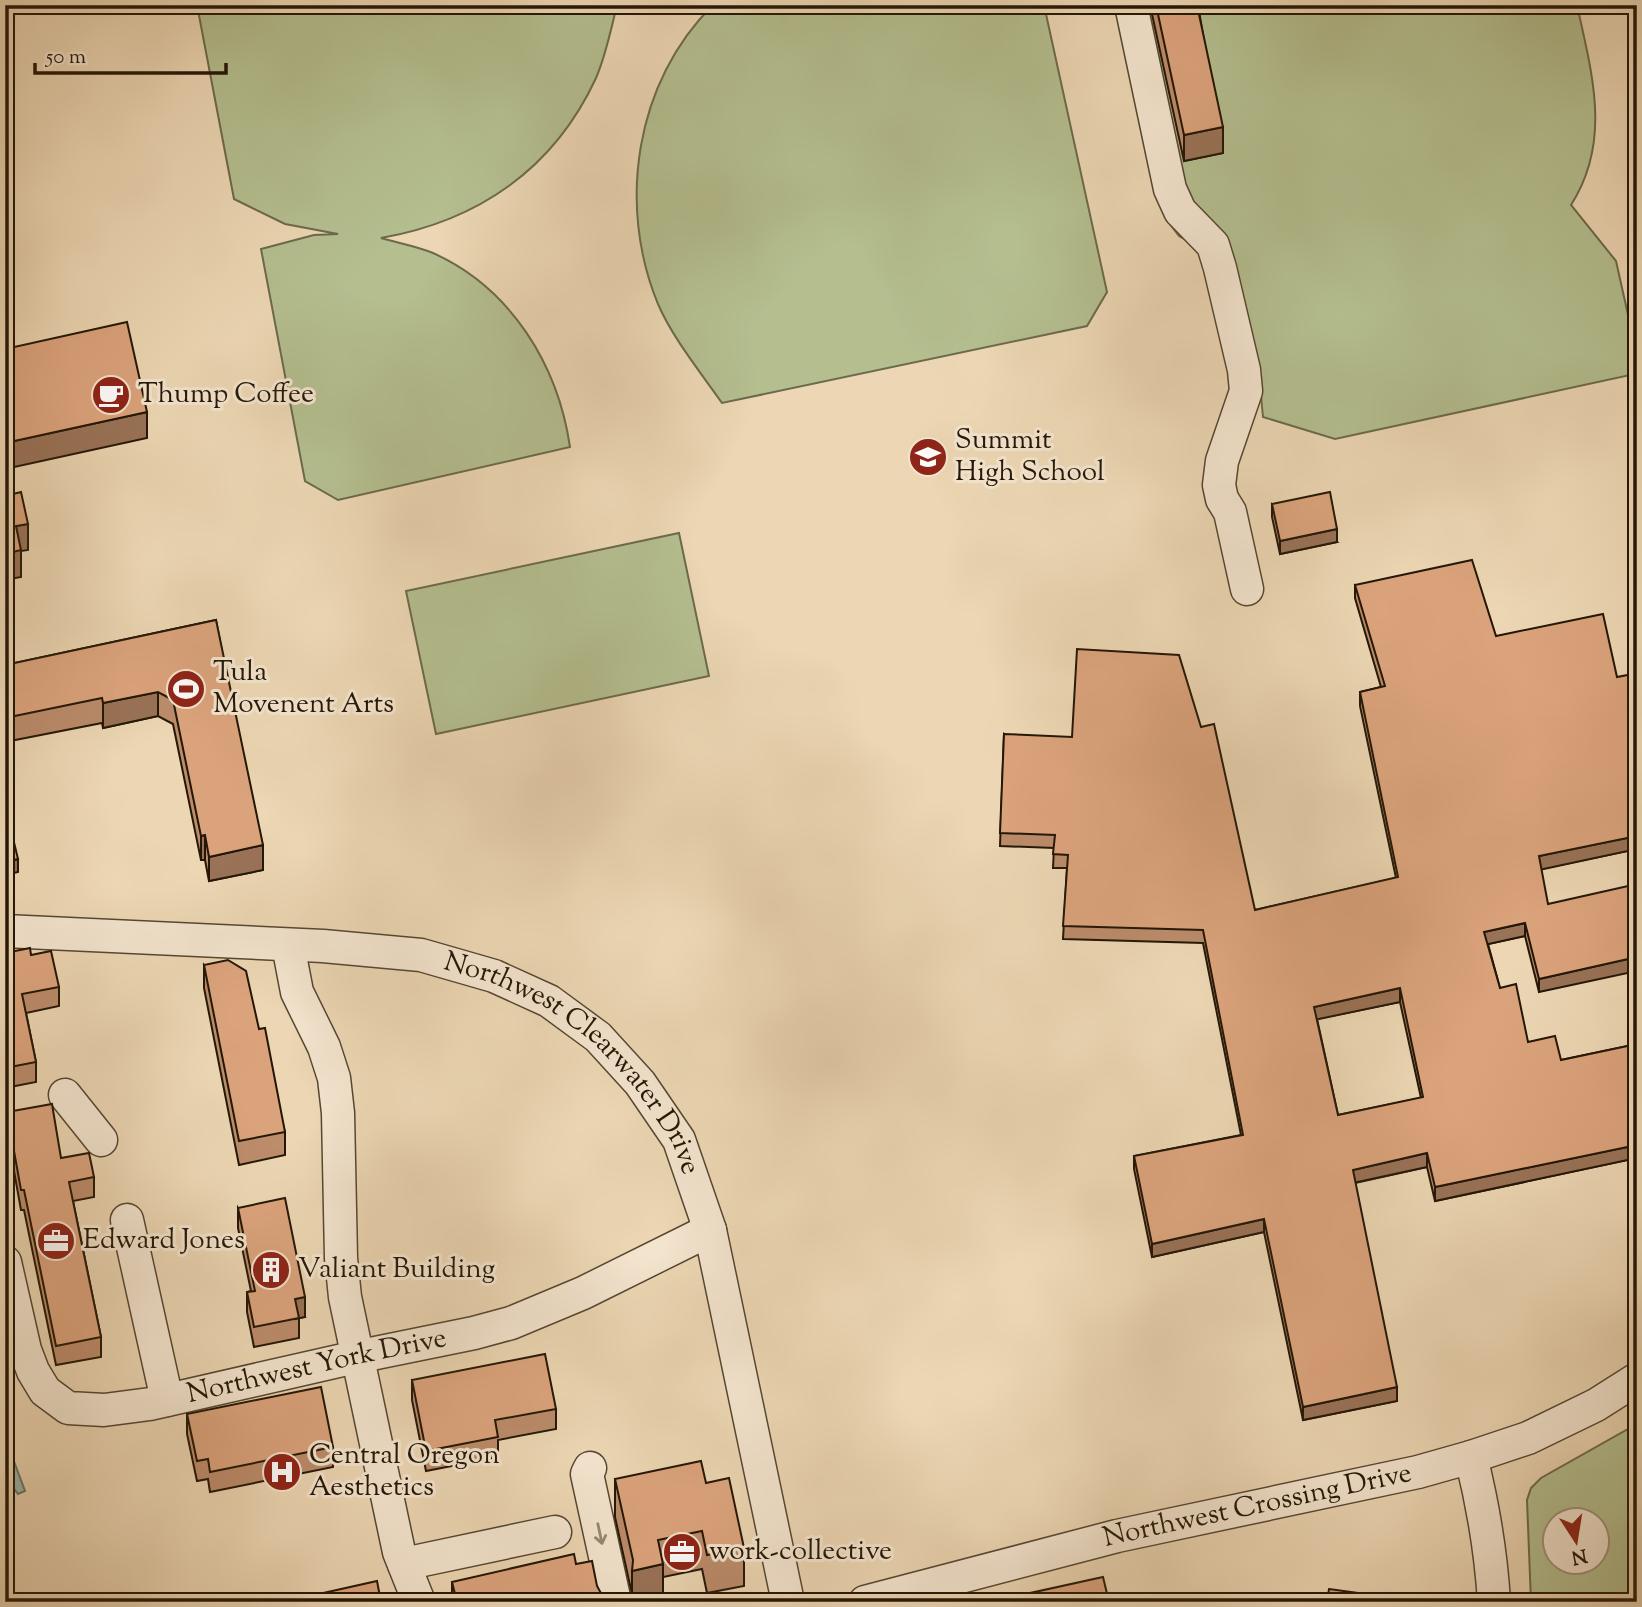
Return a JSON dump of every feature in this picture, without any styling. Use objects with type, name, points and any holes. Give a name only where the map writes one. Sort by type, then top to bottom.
[{"type":"street","points":[[1131,5],[1170,189],[1180,211],[1213,245],[1244,370],[1246,391],[1222,461],[1219,485],[1222,499],[1230,512],[1247,589]]},
{"type":"street","name":"Northwest Clearwater Drive","points":[[5,931],[288,945],[421,955],[494,976],[549,1001],[598,1037],[640,1083],[679,1140],[710,1230],[788,1602]]},
{"type":"street","points":[[288,945],[297,992],[324,1047],[334,1078],[338,1113],[341,1258],[345,1297],[394,1528],[419,1602]]},
{"type":"street","points":[[65,1095],[101,1140]]},
{"type":"street","points":[[127,1220],[167,1399]]},
{"type":"street","name":"Northwest York Drive","points":[[5,1262],[26,1350],[33,1371],[45,1391],[68,1408],[104,1410],[167,1399],[511,1323],[583,1293],[710,1230]]},
{"type":"street","name":"Northwest Crossing Drive","points":[[865,1602],[1117,1536],[1418,1472],[1471,1457],[1528,1438],[1596,1405],[1637,1379]]},
{"type":"street","points":[[1471,1457],[1492,1561],[1494,1602]]},
{"type":"street","points":[[590,1468],[587,1474],[615,1602]]},
{"type":"street","points":[[404,1564],[555,1532]]},
{"type":"green space","points":[[197,5],[617,5],[596,78],[579,110],[535,164],[509,186],[450,219],[381,238],[433,253],[461,268],[507,308],[542,359],[564,417],[570,447],[338,500],[305,481],[261,249],[314,235],[338,234],[285,224],[234,199]]},
{"type":"green space","points":[[713,5],[1044,5],[1107,292],[1087,326],[722,403],[679,342],[658,304],[645,266],[638,226],[637,186],[641,146],[651,107],[666,70],[687,36]]},
{"type":"green space","points":[[1120,5],[1577,5],[1593,82],[1595,132],[1584,181],[1571,205],[1616,261],[1637,355],[1635,374],[1335,439],[1263,417],[1258,365],[1205,260],[1191,243],[1179,236],[1167,220]]},
{"type":"green space","points":[[679,533],[709,676],[436,734],[406,591]]},
{"type":"green space","points":[[1637,1424],[1637,1602],[1531,1602],[1527,1500],[1531,1488],[1541,1478]]},
{"type":"shaded area","points":[[5,1426],[9,1448],[25,1491],[18,1494],[5,1477]]},
{"type":"building","points":[[1156,5],[1197,5],[1223,127],[1184,135]]},
{"type":"building","points":[[127,322],[147,412],[5,443],[5,349]]},
{"type":"building","points":[[5,477],[9,495],[21,492],[28,524],[16,526],[21,550],[5,554]]},
{"type":"building","points":[[1330,492],[1337,529],[1280,541],[1272,504]]},
{"type":"building","points":[[1472,560],[1496,636],[1603,614],[1617,677],[1633,674],[1637,690],[1637,836],[1539,856],[1548,904],[1637,884],[1637,957],[1539,979],[1525,923],[1484,932],[1500,988],[1516,984],[1528,1042],[1555,1036],[1561,1060],[1637,1044],[1637,1145],[1435,1187],[1427,1153],[1353,1170],[1397,1387],[1303,1407],[1264,1219],[1152,1244],[1134,1156],[1243,1135],[1203,930],[1063,926],[1068,855],[1053,854],[1055,835],[1000,833],[1004,734],[1072,737],[1077,649],[1179,655],[1201,727],[1214,724],[1255,910],[1398,877],[1360,692],[1385,686],[1355,585]],"holes":[[[1400,988],[1423,1097],[1338,1115],[1314,1007]]]},
{"type":"building","points":[[216,620],[263,845],[209,857],[205,835],[201,836],[173,700],[158,692],[103,703],[102,698],[5,718],[5,665]]},
{"type":"building","points":[[5,805],[18,859],[5,862]]},
{"type":"building","points":[[30,948],[31,955],[51,951],[59,987],[22,994],[36,1062],[5,1068],[5,953]]},
{"type":"building","points":[[228,960],[246,971],[259,1029],[265,1028],[285,1132],[239,1141],[204,965]]},
{"type":"building","points":[[52,1104],[61,1158],[89,1153],[94,1177],[69,1182],[101,1337],[56,1346],[24,1190],[21,1190],[7,1112]]},
{"type":"building","name":"Valiant Building","points":[[285,1198],[305,1297],[295,1299],[299,1318],[254,1327],[247,1292],[255,1291],[238,1208]]},
{"type":"building","points":[[545,1354],[556,1409],[495,1420],[498,1437],[426,1451],[412,1380]]},
{"type":"building","points":[[321,1387],[333,1447],[210,1472],[208,1459],[197,1461],[187,1414]]},
{"type":"building","points":[[701,1461],[706,1483],[729,1478],[744,1548],[707,1555],[702,1531],[658,1540],[663,1564],[632,1571],[633,1560],[615,1479]]},
{"type":"building","points":[[574,1554],[576,1564],[592,1561],[597,1586],[602,1595],[573,1602],[457,1602],[452,1582]]},
{"type":"building","points":[[1103,1577],[1109,1602],[970,1602],[1002,1594],[1003,1599]]},
{"type":"building","points":[[377,1581],[381,1602],[283,1602]]},
{"type":"building","points":[[1329,1589],[1388,1597],[1387,1602],[1327,1602]]},
{"type":"place","name":"Thump Coffee","points":[[111,395]]},
{"type":"place","name":"Summit High School","points":[[928,457]]},
{"type":"place","name":"Tula Movenent Arts","points":[[186,689]]},
{"type":"place","name":"Edward Jones","points":[[56,1241]]},
{"type":"place","name":"Valiant Building","points":[[271,1270]]},
{"type":"place","name":"Central Oregon Aesthetics","points":[[282,1472]]},
{"type":"place","name":"work-collective","points":[[682,1552]]}]
